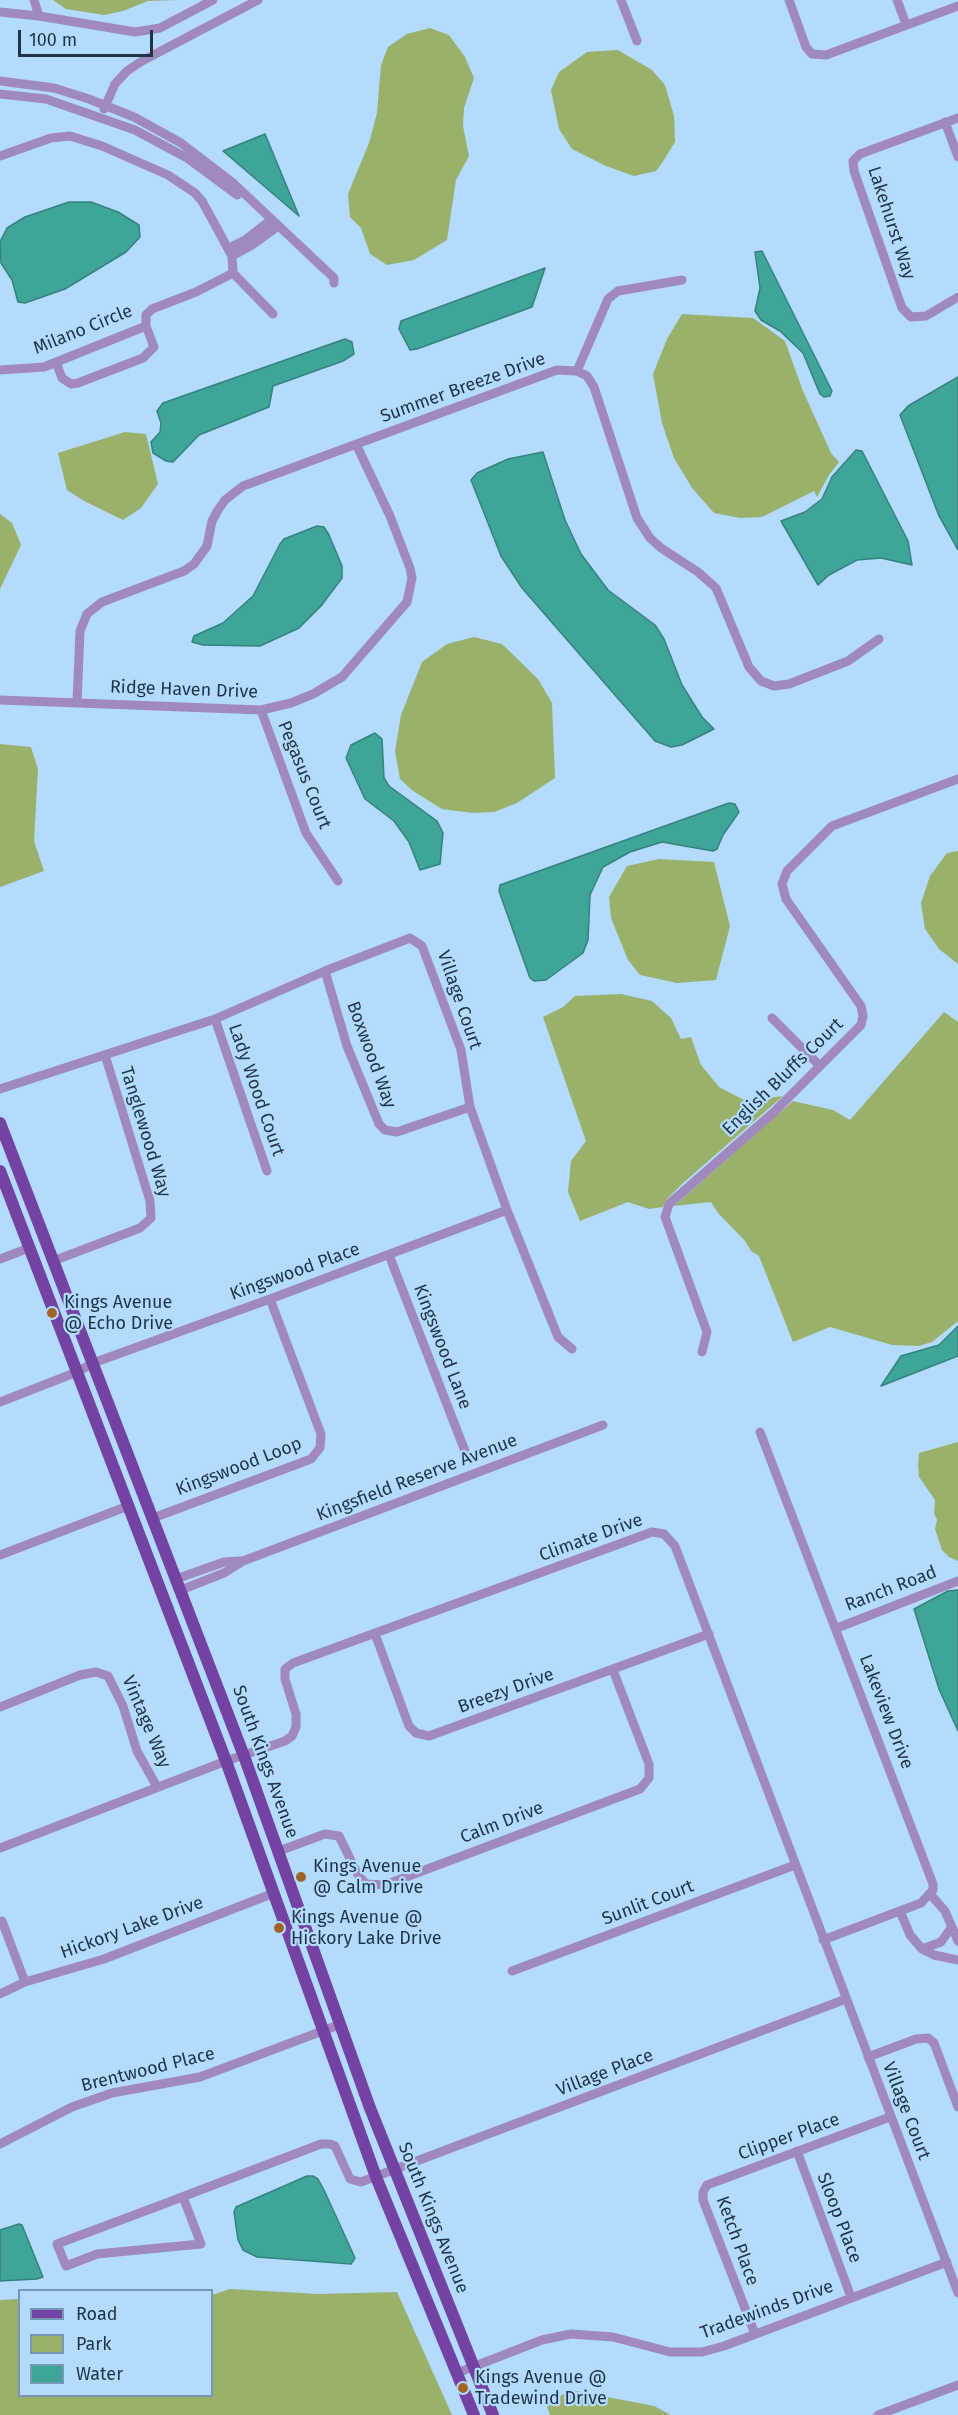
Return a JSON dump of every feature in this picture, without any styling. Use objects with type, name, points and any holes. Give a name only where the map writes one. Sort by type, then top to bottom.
[{"type":"main road","name":"South Kings Avenue","points":[[0,1123],[244,1756],[394,2170],[494,2415]]},
{"type":"main road","name":"South Kings Avenue","points":[[0,1171],[226,1761],[376,2177],[474,2415]]},
{"type":"street","points":[[34,0],[39,16]]},
{"type":"street","points":[[0,12],[135,32],[160,28],[213,0]]},
{"type":"street","points":[[101,116],[115,84],[128,71],[142,61],[258,0]]},
{"type":"street","points":[[621,0],[637,41]]},
{"type":"street","points":[[789,0],[806,47],[812,54],[826,55],[958,6]]},
{"type":"street","points":[[897,0],[906,24]]},
{"type":"street","points":[[0,81],[54,88],[106,105],[157,129],[213,166],[334,278],[334,282],[330,282],[230,188],[187,159],[135,130],[101,116],[46,99],[0,94]]},
{"type":"street","name":"Lakehurst Way","points":[[958,118],[860,154],[853,161],[902,308],[911,317],[926,316],[958,297]]},
{"type":"street","points":[[945,122],[958,157]]},
{"type":"street","points":[[0,156],[61,136],[82,138],[168,175],[195,193],[230,252],[233,273],[273,314]]},
{"type":"street","points":[[230,252],[245,240],[270,226]]},
{"type":"street","name":"Milano Circle","points":[[0,370],[45,367],[146,326],[146,315],[152,309],[196,292],[233,273]]},
{"type":"street","points":[[682,280],[618,291],[608,300],[578,371],[587,376],[594,387],[637,518],[650,538],[661,548],[698,572],[716,588],[749,667],[761,681],[774,686],[789,684],[849,661],[879,639]]},
{"type":"street","points":[[56,362],[62,378],[71,384],[143,358],[153,347],[146,326]]},
{"type":"street","name":"Summer Breeze Drive","points":[[77,702],[80,631],[82,622],[93,607],[184,572],[194,564],[207,546],[212,521],[218,510],[225,500],[243,486],[557,370],[578,371]]},
{"type":"street","name":"Ridge Haven Drive","points":[[0,700],[261,710],[291,703],[313,694],[342,677],[407,602],[412,578],[383,500],[356,444]]},
{"type":"street","name":"Pegasus Court","points":[[261,710],[306,832],[338,881]]},
{"type":"street","name":"English Bluffs Court","points":[[702,1352],[707,1332],[665,1218],[669,1204],[773,1113],[861,1025],[863,1016],[861,1006],[786,899],[782,884],[787,871],[832,826],[958,778]]},
{"type":"street","name":"Village Court","points":[[0,1089],[214,1019],[325,971],[411,938],[422,946],[461,1050],[470,1107],[507,1210],[558,1337],[572,1349]]},
{"type":"street","name":"Boxwood Way","points":[[325,971],[347,1046],[372,1112],[385,1130],[397,1132],[470,1107]]},
{"type":"street","points":[[772,1018],[820,1066]]},
{"type":"street","name":"Lady Wood Court","points":[[214,1019],[267,1171]]},
{"type":"street","name":"Tanglewood Way","points":[[53,1261],[140,1228],[151,1218],[150,1201],[105,1055]]},
{"type":"street","name":"Kingswood Place","points":[[0,1402],[77,1372],[93,1363],[507,1210]]},
{"type":"street","points":[[0,1259],[29,1248]]},
{"type":"street","name":"Kingswood Lane","points":[[389,1255],[465,1451]]},
{"type":"street","name":"Kingswood Loop","points":[[153,1518],[311,1459],[320,1448],[321,1434],[270,1299]]},
{"type":"street","name":"Kingsfield Reserve Avenue","points":[[178,1585],[224,1573],[243,1561],[603,1425]]},
{"type":"street","name":"Lakeview Drive","points":[[760,1432],[931,1876],[933,1890],[930,1894]]},
{"type":"street","points":[[0,1555],[128,1506]]},
{"type":"street","name":"Climate Drive","points":[[226,1761],[285,1741],[292,1736],[296,1727],[296,1714],[285,1679],[285,1669],[293,1663],[652,1532],[658,1532],[670,1539],[675,1546],[823,1940]]},
{"type":"street","name":"Ranch Road","points":[[837,1628],[958,1581]]},
{"type":"street","name":"Breezy Drive","points":[[375,1634],[409,1726],[416,1733],[429,1736],[709,1634]]},
{"type":"street","name":"Calm Drive","points":[[279,1851],[325,1834],[339,1836],[366,1884],[385,1885],[640,1789],[649,1778],[649,1764],[613,1670]]},
{"type":"street","name":"Vintage Way","points":[[0,1707],[80,1675],[96,1672],[108,1676],[123,1706],[137,1751],[157,1787]]},
{"type":"street","name":"Vintage Way","points":[[0,1848],[226,1761]]},
{"type":"street","name":"Sunlit Court","points":[[512,1971],[795,1865]]},
{"type":"street","name":"Hickory Lake Drive","points":[[0,1994],[25,1982],[104,1959],[274,1893]]},
{"type":"street","points":[[823,1940],[921,1903],[930,1894],[941,1905],[958,1941]]},
{"type":"street","points":[[900,1911],[910,1935],[922,1949],[958,1960]]},
{"type":"street","points":[[2,1921],[25,1982]]},
{"type":"street","points":[[922,1949],[941,1942],[951,1928]]},
{"type":"street","name":"Village Court","points":[[823,1940],[958,2293]]},
{"type":"street","name":"Village Place","points":[[376,2177],[846,2000]]},
{"type":"street","name":"Brentwood Place","points":[[0,2144],[72,2107],[112,2093],[200,2077],[341,2024]]},
{"type":"street","points":[[868,2057],[916,2039],[928,2038],[934,2043],[958,2107]]},
{"type":"street","name":"Clipper Place","points":[[703,2192],[707,2185],[890,2117]]},
{"type":"street","points":[[183,2197],[201,2244],[97,2254],[66,2266],[57,2244],[326,2143],[335,2146],[350,2180],[361,2182],[376,2177]]},
{"type":"street","name":"Sloop Place","points":[[796,2151],[851,2297]]},
{"type":"street","name":"Ketch Place","points":[[703,2192],[703,2200],[755,2334]]},
{"type":"street","name":"Tradewinds Drive","points":[[457,2373],[542,2340],[571,2334],[613,2337],[670,2352],[702,2352],[947,2262]]},
{"type":"street","points":[[878,2415],[890,2413],[958,2385]]},
{"type":"green space","points":[[53,0],[180,0],[148,1],[123,11],[104,15],[66,9]]},
{"type":"green space","points":[[430,28],[449,35],[465,57],[474,78],[464,108],[463,126],[469,156],[456,180],[447,240],[414,260],[387,265],[370,254],[361,228],[350,217],[348,194],[369,143],[377,113],[381,65],[388,47],[407,34]]},
{"type":"green space","points":[[618,50],[652,70],[665,85],[674,116],[675,142],[662,163],[656,171],[634,176],[606,166],[572,149],[559,129],[551,90],[559,72],[587,52]]},
{"type":"green space","points":[[682,314],[753,318],[785,341],[803,391],[831,453],[839,462],[817,497],[814,491],[762,517],[740,518],[714,513],[692,488],[674,458],[662,423],[653,374],[667,339]]},
{"type":"green space","points":[[125,432],[146,434],[158,484],[141,508],[123,520],[67,490],[58,453]]},
{"type":"green space","points":[[0,514],[12,523],[21,545],[0,589]]},
{"type":"green space","points":[[474,637],[502,644],[538,679],[552,703],[555,778],[517,803],[494,812],[472,813],[442,809],[413,791],[400,779],[395,751],[401,715],[422,662],[447,644]]},
{"type":"green space","points":[[0,744],[31,747],[38,769],[34,841],[44,871],[0,887]]},
{"type":"green space","points":[[958,851],[958,964],[939,949],[925,929],[921,903],[930,876],[947,853]]},
{"type":"green space","points":[[659,859],[714,862],[730,926],[716,980],[677,983],[640,975],[628,960],[611,918],[609,897],[627,866]]},
{"type":"green space","points":[[621,994],[652,1001],[671,1018],[681,1039],[691,1037],[701,1065],[719,1087],[746,1101],[783,1096],[683,1183],[666,1200],[663,1207],[649,1209],[628,1202],[580,1221],[568,1192],[571,1161],[586,1141],[543,1017],[563,1007],[575,996]]},
{"type":"green space","points":[[944,1012],[958,1022],[958,1321],[932,1342],[919,1346],[892,1345],[830,1327],[793,1342],[759,1256],[751,1251],[711,1202],[674,1206],[793,1101],[833,1110],[850,1120]]},
{"type":"green space","points":[[958,1442],[958,1561],[949,1557],[942,1550],[935,1529],[937,1520],[934,1513],[935,1500],[919,1477],[918,1465],[919,1453]]},
{"type":"green space","points":[[230,2289],[318,2294],[397,2292],[452,2415],[0,2415],[0,2300],[18,2299],[18,2397],[213,2397],[213,2295]]},
{"type":"green space","points":[[571,2390],[654,2406],[671,2415],[550,2415],[546,2404]]},
{"type":"water","points":[[265,134],[299,216],[223,151]]},
{"type":"water","points":[[69,202],[91,202],[118,212],[139,225],[140,237],[126,252],[65,289],[25,303],[18,302],[12,280],[1,263],[0,242],[7,228],[25,217]]},
{"type":"water","points":[[762,251],[832,391],[830,396],[824,397],[820,394],[803,353],[780,331],[761,320],[755,311],[760,288],[755,252]]},
{"type":"water","points":[[545,268],[532,307],[417,349],[410,350],[399,329],[401,321]]},
{"type":"water","points":[[345,339],[352,342],[354,354],[343,361],[273,386],[269,407],[199,435],[173,462],[166,461],[153,453],[151,442],[160,432],[161,423],[157,411],[163,403]]},
{"type":"water","points":[[958,377],[958,550],[939,516],[900,415],[908,406]]},
{"type":"water","points":[[856,450],[862,451],[908,541],[912,565],[881,558],[857,560],[829,575],[818,585],[781,521],[805,512],[822,499],[832,477]]},
{"type":"water","points":[[543,452],[565,520],[581,554],[608,590],[655,625],[664,639],[682,685],[702,717],[714,729],[682,745],[671,747],[655,741],[522,588],[501,556],[471,480],[477,473],[508,459]]},
{"type":"water","points":[[317,526],[324,527],[329,535],[342,566],[342,578],[321,606],[299,628],[260,646],[203,645],[192,642],[194,636],[223,623],[253,596],[284,539]]},
{"type":"water","points":[[375,733],[382,739],[384,778],[389,786],[437,821],[443,833],[440,864],[420,870],[409,842],[394,821],[365,799],[346,758],[351,745]]},
{"type":"water","points":[[729,803],[735,804],[739,812],[723,835],[717,849],[713,851],[662,842],[630,852],[603,867],[590,895],[588,940],[583,953],[546,980],[534,981],[530,978],[499,891],[500,885]]},
{"type":"water","points":[[958,1326],[958,1356],[881,1386],[901,1356],[939,1345]]},
{"type":"water","points":[[958,1590],[958,1731],[939,1689],[914,1609],[948,1591]]},
{"type":"water","points":[[307,2176],[318,2179],[324,2190],[355,2258],[351,2264],[257,2257],[243,2250],[238,2240],[234,2212],[236,2207]]},
{"type":"water","points":[[22,2225],[43,2277],[0,2281],[0,2230]]},
{"type":"place","name":"Kings Avenue @ Echo Drive","points":[[52,1313]]},
{"type":"place","name":"Kings Avenue @ Calm Drive","points":[[301,1877]]},
{"type":"place","name":"Kings Avenue @ Hickory Lake Drive","points":[[279,1928]]},
{"type":"place","name":"Kings Avenue @ Tradewind Drive","points":[[463,2388]]}]
